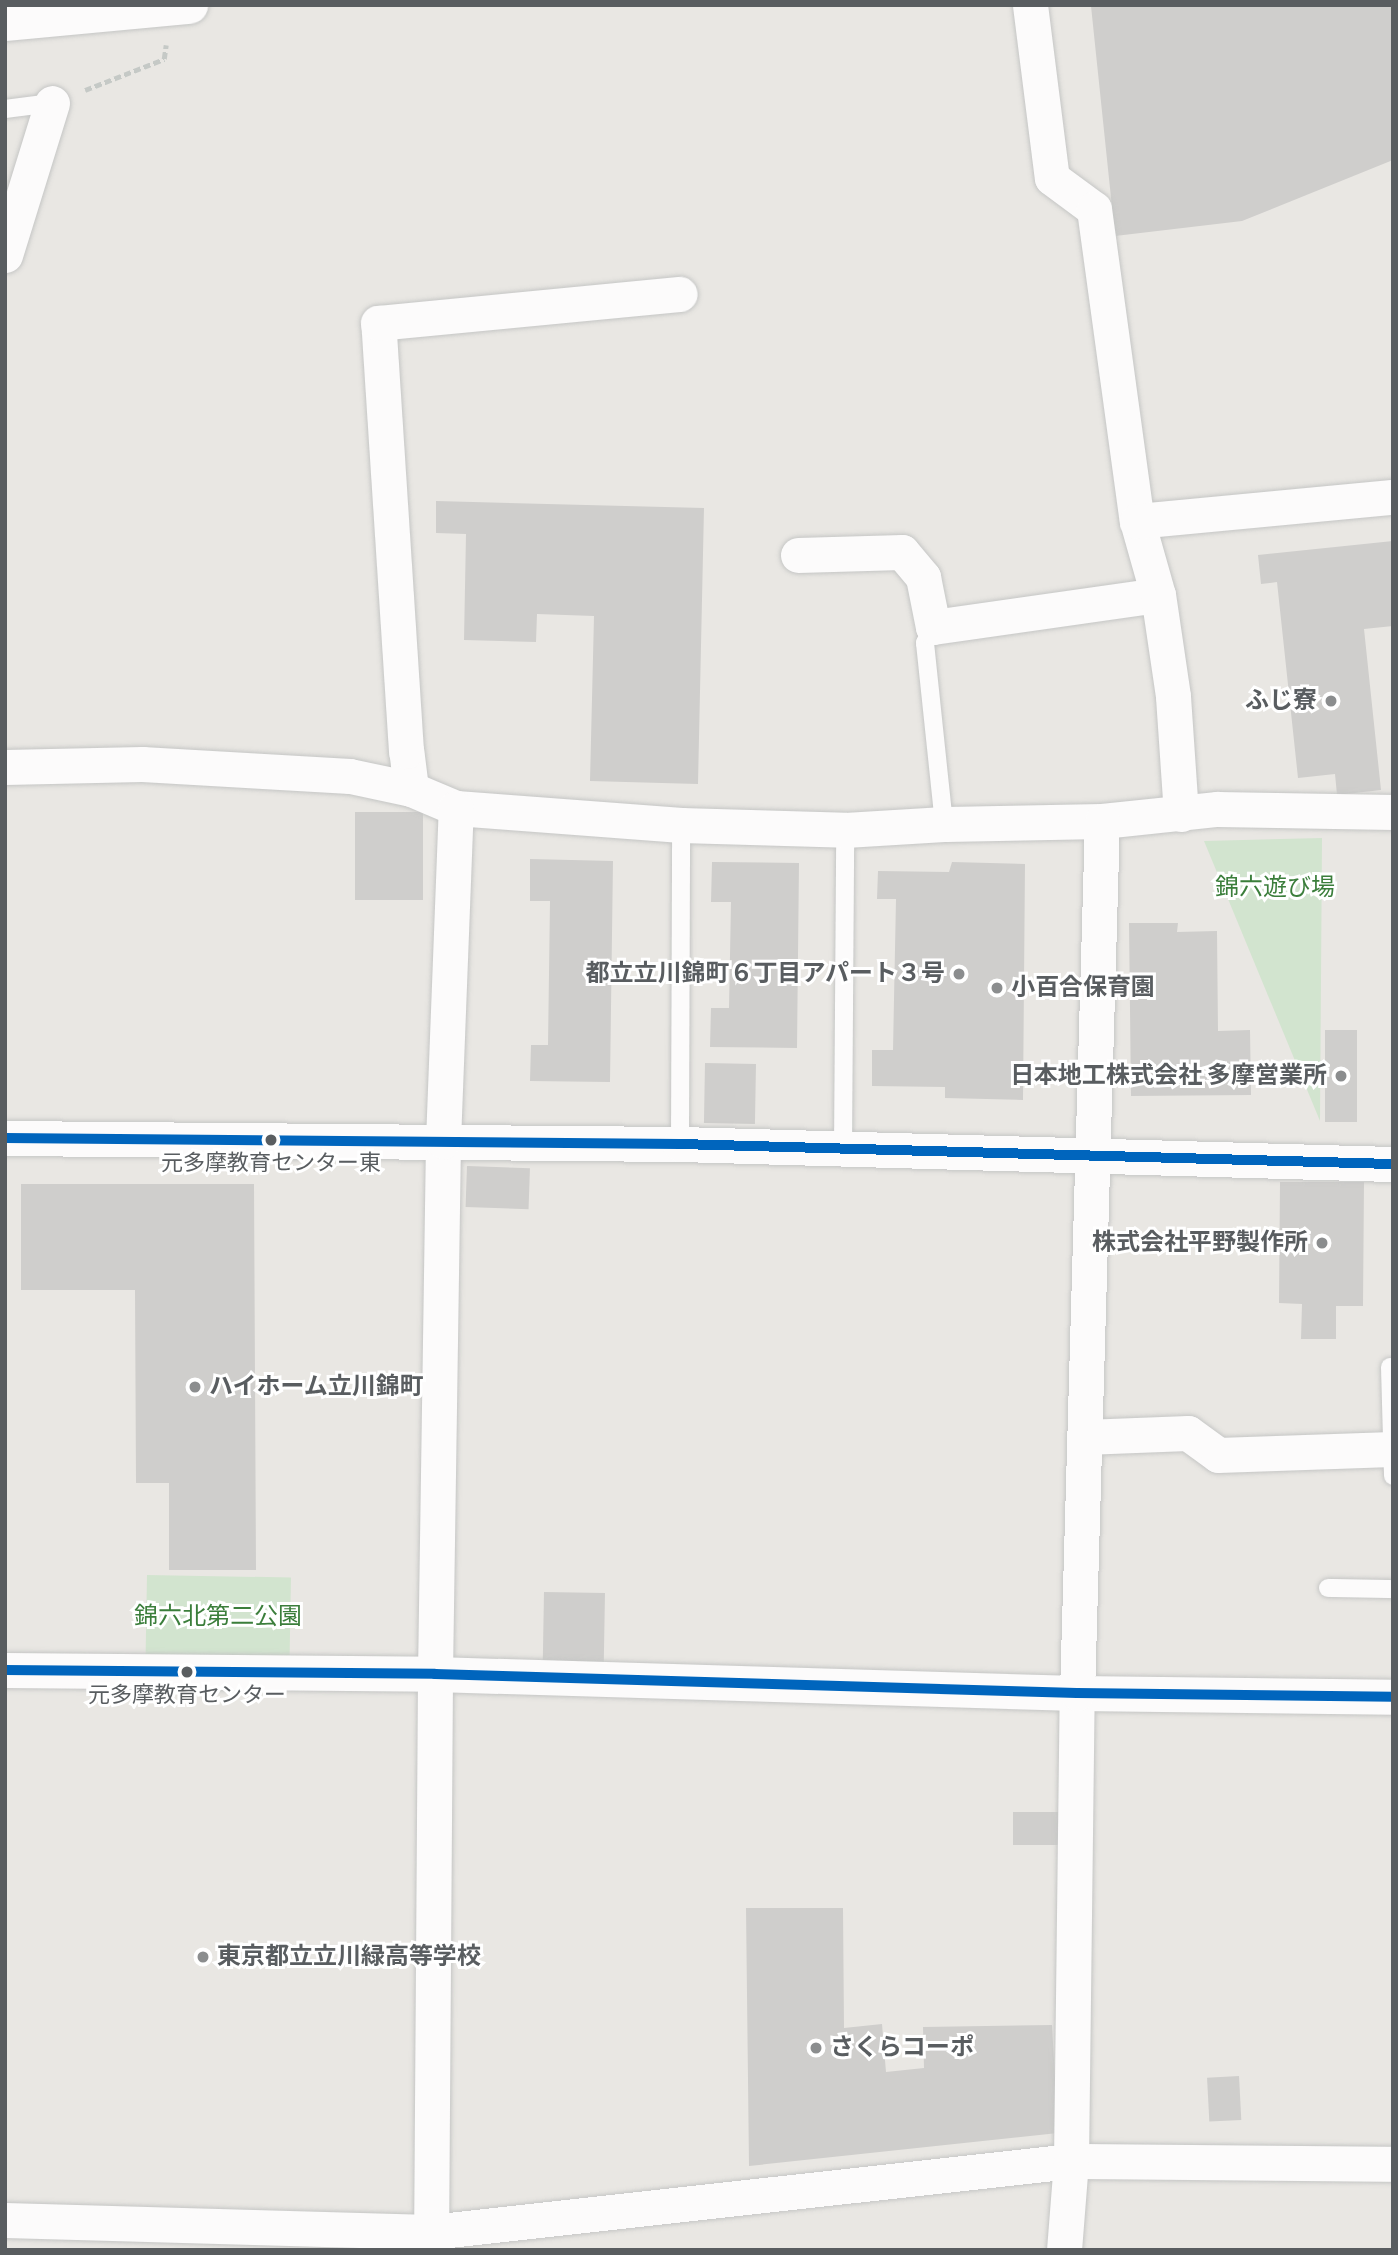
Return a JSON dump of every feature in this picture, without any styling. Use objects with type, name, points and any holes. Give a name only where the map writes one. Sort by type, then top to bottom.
[{"type":"street","points":[[5,22],[189,5]]},
{"type":"street","points":[[1030,5],[1052,178],[1094,209],[1137,521],[1158,594],[1173,696],[1181,814]]},
{"type":"street","points":[[5,255],[52,103]]},
{"type":"street","points":[[411,789],[405,751],[378,323],[680,293]]},
{"type":"street","points":[[1137,521],[1393,497]]},
{"type":"street","points":[[798,555],[902,552],[923,577],[933,627],[1158,594]]},
{"type":"street","points":[[5,767],[142,764],[350,776],[411,789],[456,807],[681,825],[845,830],[944,824],[1101,821],[1217,809],[1393,812]]},
{"type":"street","points":[[431,2241],[435,1674],[443,1141],[456,807]]},
{"type":"street","points":[[1064,2250],[1071,2161],[1077,1693],[1101,821]]},
{"type":"street","points":[[5,1138],[680,1144],[1091,1158],[1393,1164]]},
{"type":"street","points":[[1084,1437],[1188,1433],[1218,1455],[1392,1448]]},
{"type":"street","points":[[5,1670],[435,1674],[1077,1693],[1393,1697]]},
{"type":"street","points":[[5,2220],[431,2241],[1071,2161],[1393,2164]]},
{"type":"lane","points":[[5,109],[52,103]]},
{"type":"lane","points":[[933,627],[925,643],[944,824]]},
{"type":"lane","points":[[680,1144],[681,825]]},
{"type":"lane","points":[[843,1151],[845,830]]},
{"type":"lane","points":[[1390,1367],[1393,1476]]},
{"type":"lane","points":[[1328,1588],[1393,1589]]},
{"type":"path","points":[[52,103],[163,59],[166,45]]},
{"type":"green space","name":"錦六遊び場","points":[[1322,838],[1320,1121],[1204,841]]},
{"type":"green space","name":"錦六北第二公園","points":[[147,1575],[291,1578],[290,1661],[146,1658]]},
{"type":"building","points":[[1393,5],[1393,160],[1242,221],[1115,236],[1091,6]]},
{"type":"building","points":[[436,501],[704,508],[698,784],[590,781],[594,616],[537,614],[536,642],[464,640],[466,534],[436,533]]},
{"type":"building","name":"ふじ寮","points":[[1393,541],[1393,626],[1364,629],[1381,790],[1337,795],[1335,774],[1298,778],[1277,582],[1261,584],[1258,555]]},
{"type":"building","points":[[355,812],[423,812],[423,900],[355,900]]},
{"type":"building","points":[[530,859],[613,861],[610,1082],[530,1081],[531,1045],[548,1045],[550,901],[530,901]]},
{"type":"building","points":[[712,862],[799,863],[797,1048],[710,1047],[711,1008],[729,1008],[731,902],[711,902]]},
{"type":"building","name":"都立立川錦町６丁目アパート３号","points":[[952,862],[1025,864],[1023,1100],[945,1098],[945,1087],[872,1086],[872,1050],[893,1050],[896,899],[877,899],[878,871],[949,872]]},
{"type":"building","points":[[1129,923],[1178,923],[1177,932],[1217,931],[1218,1031],[1250,1030],[1251,1095],[1131,1096]]},
{"type":"building","name":"日本地工株式会社 多摩営業所","points":[[1325,1030],[1357,1030],[1357,1122],[1325,1122]]},
{"type":"building","points":[[705,1063],[756,1064],[755,1124],[704,1123]]},
{"type":"building","points":[[467,1166],[530,1168],[529,1209],[466,1207]]},
{"type":"building","name":"株式会社平野製作所","points":[[1280,1182],[1364,1182],[1363,1306],[1336,1306],[1336,1339],[1301,1339],[1302,1304],[1279,1303]]},
{"type":"building","name":"ハイホーム立川錦町","points":[[21,1184],[254,1184],[256,1570],[169,1570],[169,1483],[136,1483],[135,1290],[21,1290]]},
{"type":"building","points":[[544,1592],[605,1593],[604,1665],[543,1664]]},
{"type":"building","points":[[1013,1812],[1062,1812],[1062,1845],[1013,1845]]},
{"type":"building","name":"さくらコーポ","points":[[746,1908],[843,1908],[844,2028],[882,2024],[886,2072],[924,2068],[923,2027],[1052,2025],[1058,2133],[749,2166]]},
{"type":"building","points":[[1239,2076],[1241,2120],[1209,2122],[1207,2078]]},
{"type":"transit line","points":[[5,1138],[680,1144],[1393,1164]]},
{"type":"transit line","points":[[5,1670],[435,1674],[1077,1693],[1393,1697]]},
{"type":"place","name":"ふじ寮","points":[[1331,701]]},
{"type":"place","name":"都立立川錦町６丁目アパート３号","points":[[959,974]]},
{"type":"place","name":"小百合保育園","points":[[997,988]]},
{"type":"place","name":"日本地工株式会社 多摩営業所","points":[[1341,1076]]},
{"type":"place","name":"元多摩教育センター東","points":[[271,1140]]},
{"type":"place","name":"株式会社平野製作所","points":[[1322,1243]]},
{"type":"place","name":"ハイホーム立川錦町","points":[[195,1387]]},
{"type":"place","name":"元多摩教育センター","points":[[187,1672]]},
{"type":"place","name":"東京都立立川緑高等学校","points":[[203,1957]]},
{"type":"place","name":"さくらコーポ","points":[[816,2048]]}]
